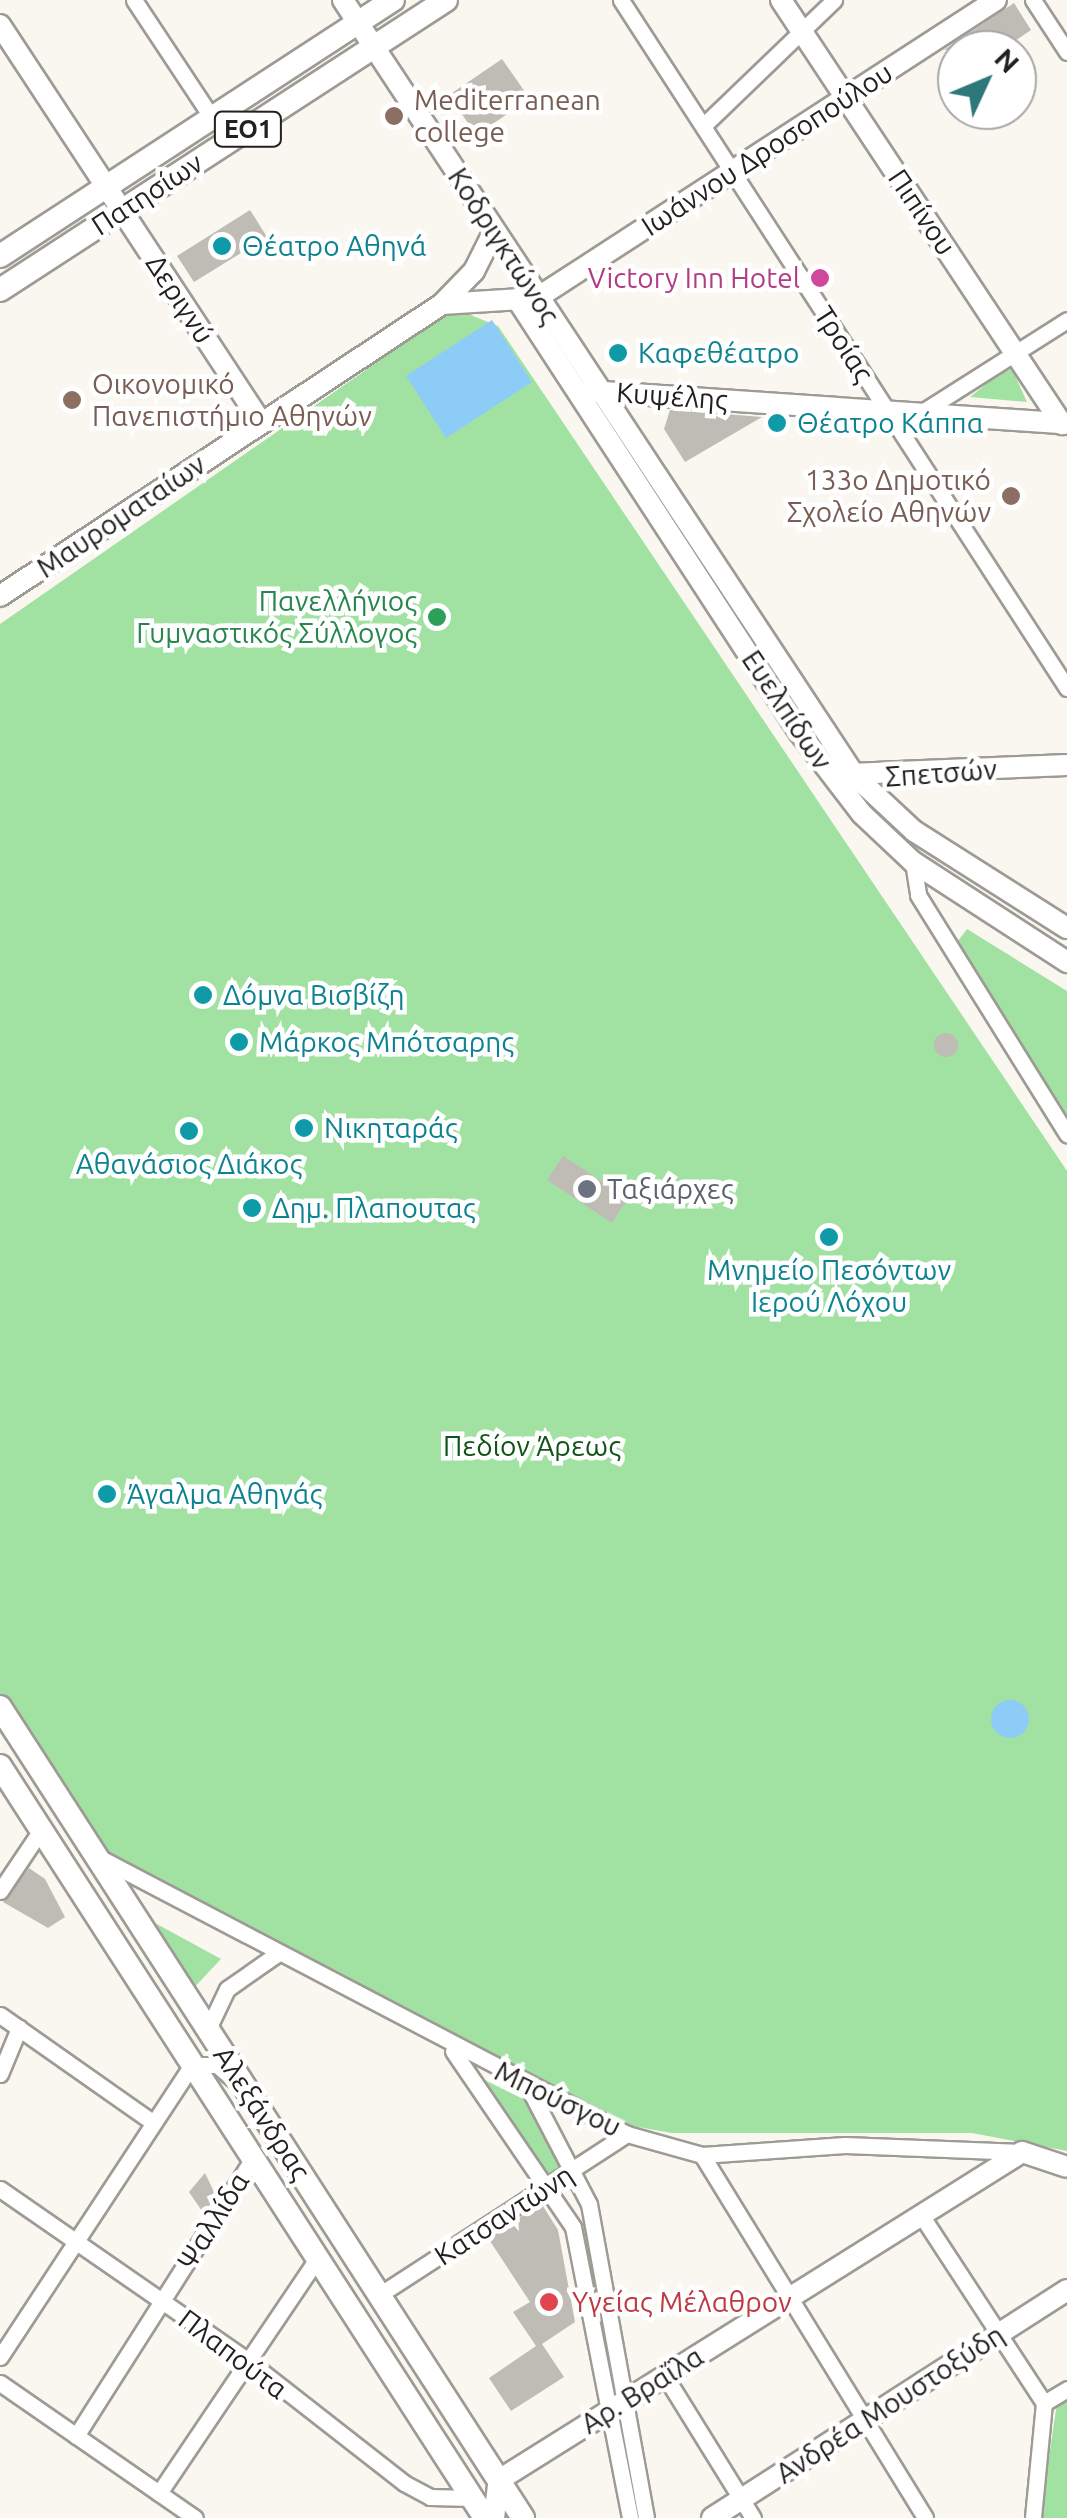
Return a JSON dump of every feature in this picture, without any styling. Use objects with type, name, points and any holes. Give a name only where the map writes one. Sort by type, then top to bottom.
[{"type":"main road","name":"Κοδριγκτώνος","points":[[343,0],[494,232],[577,390]]},
{"type":"main road","name":"Πατησίων","points":[[0,256],[393,0]]},
{"type":"main road","name":"Πατησίων","points":[[0,290],[446,0]]},
{"type":"main road","name":"Πιπίνου","points":[[781,0],[1065,424]]},
{"type":"main road","name":"Ιωάννου Δροσοπούλου","points":[[527,298],[996,0]]},
{"type":"main road","name":"Δεριγνύ","points":[[0,25],[261,423]]},
{"type":"main road","name":"Μαυροματαίων","points":[[0,596],[442,304],[474,271],[494,232]]},
{"type":"main road","name":"Κοδριγκτώνος","points":[[527,298],[599,392]]},
{"type":"main road","name":"Μαυροματαίων","points":[[442,304],[527,298]]},
{"type":"main road","name":"Κυψέλης","points":[[577,390],[1065,424]]},
{"type":"main road","name":"Ευελπίδων","points":[[577,390],[818,760],[913,862],[1067,962]]},
{"type":"main road","name":"Ευελπίδων","points":[[599,392],[856,776],[894,816],[1067,928]]},
{"type":"main road","name":"Σπετσών","points":[[818,760],[856,776],[1067,764]]},
{"type":"main road","name":"Αλεξάνδρας","points":[[0,1708],[523,2518]]},
{"type":"main road","name":"Αλεξάνδρας","points":[[0,1766],[478,2508]]},
{"type":"main road","name":"Μπούσγου","points":[[1022,2152],[1067,2167]]},
{"type":"main road","name":"Αρ. Βραΐλα","points":[[499,2480],[1022,2152]]},
{"type":"main road","name":"Ανδρέα Μουστοξύδη","points":[[712,2518],[1067,2290]]},
{"type":"main road","points":[[494,2518],[499,2480]]},
{"type":"street","points":[[134,0],[212,118]]},
{"type":"street","name":"Τροίας","points":[[621,0],[1067,688]]},
{"type":"street","points":[[703,126],[834,0]]},
{"type":"street","points":[[1033,0],[1067,52]]},
{"type":"street","points":[[919,414],[1067,320]]},
{"type":"street","points":[[913,862],[918,895],[1067,1134]]},
{"type":"street","points":[[977,905],[992,882]]},
{"type":"street","points":[[0,1891],[41,1830]]},
{"type":"street","name":"Μπούσγου","points":[[95,1854],[447,2044],[627,2134],[702,2155],[845,2145],[1022,2152]]},
{"type":"street","points":[[208,2029],[226,1989],[277,1954]]},
{"type":"street","points":[[0,2015],[152,2122]]},
{"type":"street","points":[[0,2074],[19,2028]]},
{"type":"street","points":[[447,2044],[549,2188],[577,2241],[646,2518]]},
{"type":"street","points":[[0,2357],[192,2064],[216,2065],[256,2104]]},
{"type":"street","points":[[527,2085],[574,2170],[594,2222],[630,2518]]},
{"type":"street","name":"Κατσαντώνη","points":[[379,2294],[549,2188],[627,2134]]},
{"type":"street","points":[[702,2155],[924,2518]]},
{"type":"street","name":"Ψαλλίδα","points":[[76,2436],[253,2158]]},
{"type":"street","name":"Πλαπούτα","points":[[0,2189],[248,2362],[404,2483],[430,2497],[478,2508]]},
{"type":"street","points":[[921,2215],[1044,2404],[1033,2518]]},
{"type":"street","points":[[159,2493],[318,2259]]},
{"type":"street","points":[[665,2376],[753,2518]]},
{"type":"street","points":[[0,2384],[195,2518]]},
{"type":"street","points":[[1044,2404],[1067,2389]]},
{"type":"green space","name":"Πεδίον Άρεως","points":[[463,312],[498,326],[1067,1171],[1067,2151],[972,2133],[672,2133],[621,2124],[97,1851],[0,1698],[0,624],[445,315]]},
{"type":"green space","points":[[1012,369],[1027,402],[970,397],[1000,373]]},
{"type":"green space","points":[[967,929],[1067,991],[1067,1117],[958,941]]},
{"type":"green space","points":[[144,1917],[221,1959],[189,1993]]},
{"type":"green space","points":[[479,2077],[529,2102],[566,2165],[548,2178]]},
{"type":"green space","points":[[1067,2396],[1067,2518],[1040,2518],[1057,2403]]},
{"type":"water","points":[[492,320],[532,382],[446,438],[406,376]]},
{"type":"water","points":[[1010,1700],[1023,1706],[1029,1719],[1023,1732],[1010,1738],[997,1732],[991,1719],[997,1706]]},
{"type":"building","points":[[1014,3],[1031,30],[974,30]]},
{"type":"building","points":[[502,59],[530,99],[476,135],[449,95]]},
{"type":"building","name":"Θέατρο Αθηνά","points":[[250,210],[267,237],[194,282],[177,256]]},
{"type":"building","points":[[670,410],[762,417],[685,462],[664,429]]},
{"type":"building","points":[[946,1033],[955,1036],[955,1054],[946,1057],[937,1054],[934,1045],[937,1036]]},
{"type":"building","name":"Ταξιάρχες","points":[[563,1156],[628,1198],[612,1223],[547,1180]]},
{"type":"building","points":[[29,1868],[45,1879],[65,1917],[48,1928],[3,1902]]},
{"type":"building","points":[[205,2173],[216,2196],[204,2214],[189,2192]]},
{"type":"building","name":"Υγείας Μέλαθρον","points":[[541,2203],[558,2230],[575,2322],[542,2344],[564,2377],[511,2411],[489,2378],[536,2346],[513,2312],[530,2302],[488,2238]]},
{"type":"place","name":"Mediterranean college","points":[[394,116]]},
{"type":"place","name":"Θέατρο Αθηνά","points":[[222,246]]},
{"type":"place","name":"Victory Inn Hotel","points":[[820,278]]},
{"type":"place","name":"Καφεθέατρο","points":[[618,353]]},
{"type":"place","name":"Οικονομικό Πανεπιστήμιο Αθηνών","points":[[72,400]]},
{"type":"place","name":"Θέατρο Κάππα","points":[[777,423]]},
{"type":"place","name":"133ο Δημοτικό Σχολείο Αθηνών","points":[[1011,496]]},
{"type":"place","name":"Πανελλήνιος Γυμναστικός Σύλλογος","points":[[437,617]]},
{"type":"place","name":"Δόμνα Βισβίζη","points":[[203,995]]},
{"type":"place","name":"Μάρκος Μπότσαρης","points":[[239,1042]]},
{"type":"place","name":"Νικηταράς","points":[[304,1128]]},
{"type":"place","name":"Αθανάσιος Διάκος","points":[[189,1131]]},
{"type":"place","name":"Ταξιάρχες","points":[[587,1189]]},
{"type":"place","name":"Δημ. Πλαπουτας","points":[[252,1208]]},
{"type":"place","name":"Μνημείο Πεσόντων Ιερού Λόχου","points":[[829,1237]]},
{"type":"place","name":"Άγαλμα Αθηνάς","points":[[107,1494]]},
{"type":"place","name":"Υγείας Μέλαθρον","points":[[549,2302]]}]
